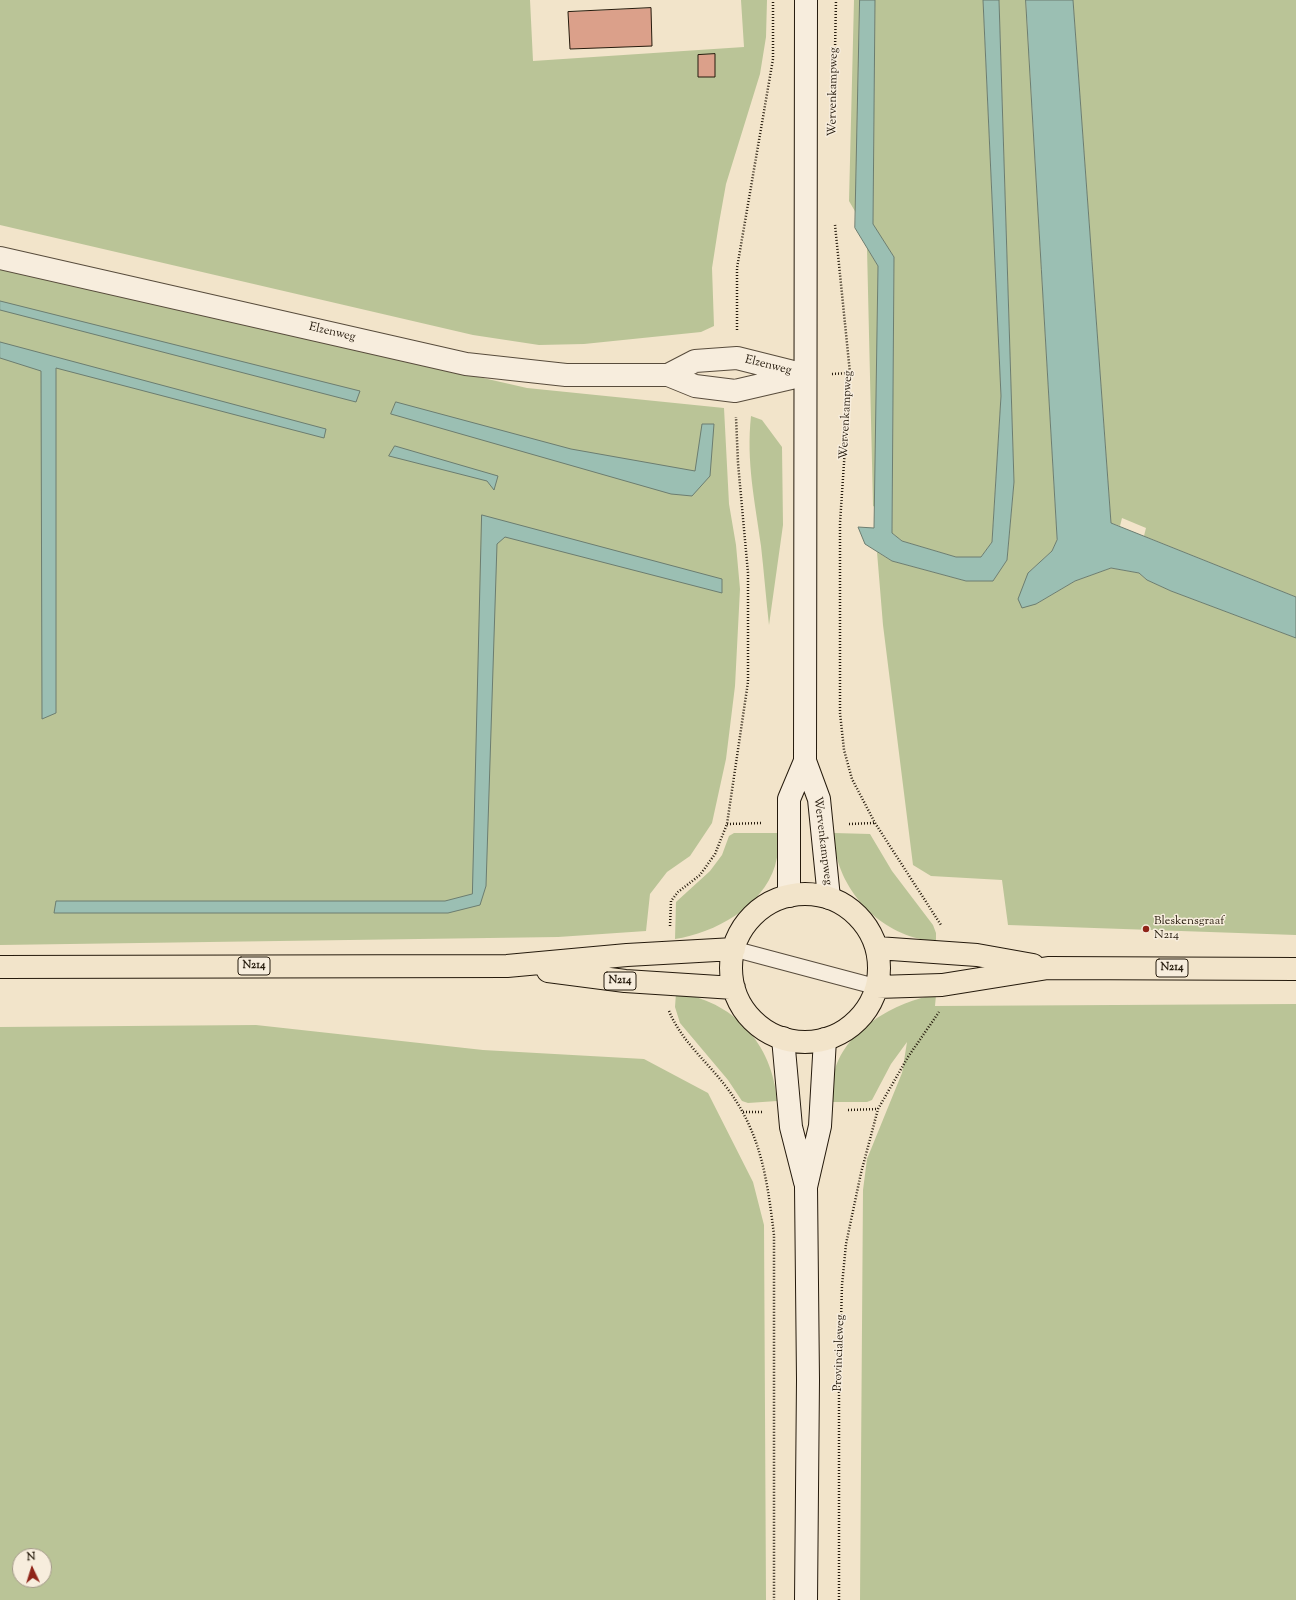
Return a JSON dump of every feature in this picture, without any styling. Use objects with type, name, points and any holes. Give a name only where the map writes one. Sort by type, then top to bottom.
[{"type":"main road","points":[[816,894],[829,898],[842,904],[859,917],[872,935],[877,948],[879,968],[877,987],[869,1005],[858,1020],[837,1035],[825,1039],[797,1041],[783,1038],[770,1032],[752,1019],[740,1001],[734,988],[731,967],[734,949],[742,929],[755,914],[770,903],[789,896],[816,894]]},
{"type":"main road","name":"N214","points":[[877,948],[977,955],[1048,968]]},
{"type":"main road","name":"N214","points":[[0,967],[507,966],[670,952],[734,949]]},
{"type":"main road","name":"N214","points":[[507,966],[625,981],[734,988]]},
{"type":"main road","name":"N214","points":[[877,987],[942,986],[1048,968],[1296,969]]},
{"type":"street","name":"Wervenkampweg","points":[[789,896],[790,799],[804,762],[806,0]]},
{"type":"street","name":"Elzenweg","points":[[0,258],[466,364],[566,375],[668,375],[695,386],[735,391],[804,375]]},
{"type":"street","name":"Elzenweg","points":[[668,375],[695,361],[736,358],[804,375]]},
{"type":"street","name":"Wervenkampweg","points":[[804,762],[819,799],[829,898]]},
{"type":"street","points":[[783,1038],[791,1127],[806,1187],[808,1380],[806,1600]]},
{"type":"street","points":[[806,1187],[820,1126],[825,1039]]},
{"type":"lane","points":[[734,949],[877,987]]},
{"type":"path","name":"Wervenkampweg","points":[[835,56],[836,0]]},
{"type":"path","name":"Wervenkampweg","points":[[834,219],[850,373],[840,523],[840,713],[844,750],[852,779],[875,823],[942,927],[942,952]]},
{"type":"path","points":[[670,952],[671,901],[678,892],[700,875],[715,854],[727,824]]},
{"type":"path","points":[[670,984],[669,1011],[679,1032],[724,1084],[743,1112],[756,1142],[766,1176],[774,1235],[774,1600]]},
{"type":"path","name":"Provincialeweg","points":[[839,1600],[839,1391],[842,1285],[846,1244],[861,1173],[878,1109],[908,1057],[942,1008],[942,986]]},
{"type":"green space","points":[[0,0],[530,0],[533,61],[744,47],[741,0],[767,0],[766,37],[760,74],[726,184],[719,223],[712,268],[714,326],[701,332],[584,344],[539,345],[473,335],[0,225]]},
{"type":"green space","points":[[854,0],[860,0],[856,213],[849,201]]},
{"type":"green space","points":[[875,0],[983,0],[1001,396],[992,542],[981,557],[956,557],[902,541],[892,533],[894,257],[873,225]]},
{"type":"green space","points":[[999,0],[1026,0],[1057,540],[1052,551],[1028,573],[1036,604],[1075,581],[1111,568],[1139,573],[1147,580],[1171,591],[1296,638],[1296,935],[1008,925],[1002,880],[931,876],[913,865],[883,625],[877,552],[892,561],[966,581],[993,581],[1007,560],[1014,482]]},
{"type":"green space","points":[[1073,0],[1296,0],[1296,597],[1144,536],[1146,528],[1122,518],[1120,526],[1111,523]]},
{"type":"green space","points":[[867,248],[878,266],[875,507],[873,506]]},
{"type":"green space","points":[[0,268],[527,388],[724,408],[729,504],[736,545],[740,589],[735,686],[726,759],[712,823],[690,856],[667,872],[650,894],[646,931],[558,937],[0,945]]},
{"type":"green space","points":[[751,416],[762,420],[782,447],[783,525],[769,625],[761,546],[750,465]]},
{"type":"green space","points":[[734,833],[780,833],[776,862],[769,881],[760,894],[735,916],[706,931],[675,939],[676,902],[710,871],[722,855],[729,836]]},
{"type":"green space","points":[[834,833],[870,834],[892,871],[933,925],[936,933],[936,941],[919,939],[902,933],[886,925],[872,914],[849,887],[841,871],[836,854]]},
{"type":"green space","points":[[676,993],[697,997],[715,1005],[732,1015],[746,1028],[768,1061],[774,1080],[777,1101],[748,1103],[742,1101],[728,1080],[680,1023],[675,1007]]},
{"type":"green space","points":[[936,995],[935,1006],[1296,1004],[1296,1600],[860,1600],[863,1190],[867,1159],[902,1073],[907,1042],[891,1064],[872,1100],[867,1102],[831,1102],[833,1081],[839,1059],[848,1044],[873,1021],[904,1004]]},
{"type":"green space","points":[[256,1025],[483,1050],[644,1059],[708,1093],[753,1182],[764,1225],[766,1600],[0,1600],[0,1027]]},
{"type":"water","points":[[860,0],[875,0],[873,224],[894,257],[892,533],[902,541],[956,557],[981,557],[992,542],[1001,396],[983,0],[999,0],[1014,482],[1007,560],[993,581],[966,581],[892,561],[865,544],[858,527],[874,528],[878,266],[855,228]]},
{"type":"water","points":[[1026,0],[1073,0],[1111,523],[1296,597],[1296,638],[1171,591],[1147,580],[1139,573],[1111,568],[1075,581],[1036,604],[1022,608],[1018,599],[1028,573],[1052,551],[1057,540]]},
{"type":"water","points":[[0,301],[360,391],[356,402],[0,310]]},
{"type":"water","points":[[0,342],[326,429],[324,438],[56,368],[56,713],[42,719],[41,371],[0,358]]},
{"type":"water","points":[[396,402],[571,449],[695,471],[702,424],[714,424],[710,476],[692,496],[671,494],[391,414]]},
{"type":"water","points":[[395,446],[498,476],[494,490],[487,481],[389,456]]},
{"type":"water","points":[[482,515],[722,579],[722,593],[505,537],[497,544],[486,886],[480,905],[448,913],[54,913],[56,901],[445,901],[472,894]]},
{"type":"building","points":[[651,8],[652,46],[570,49],[568,12]]},
{"type":"building","points":[[715,54],[715,77],[698,77],[698,55]]},
{"type":"place","name":"Bleskensgraaf N214","points":[[1146,929]]}]
